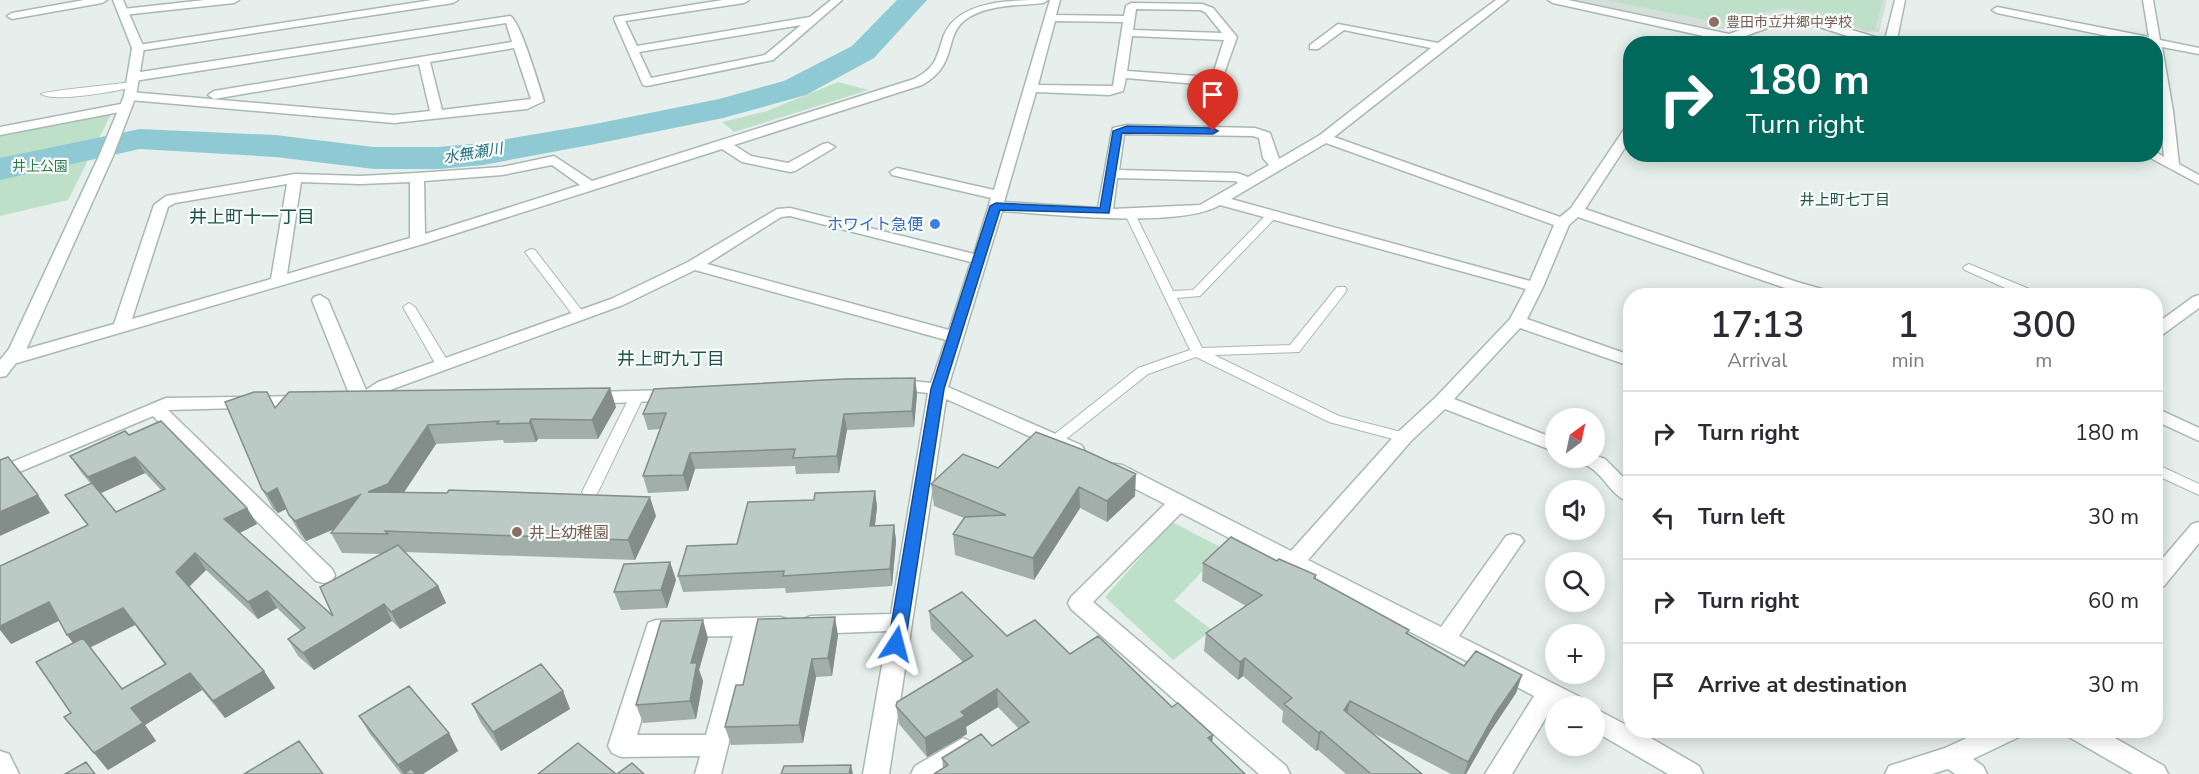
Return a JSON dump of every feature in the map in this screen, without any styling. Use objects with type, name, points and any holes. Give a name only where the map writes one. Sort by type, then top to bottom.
[{"type":"street","points":[[12,16],[102,0]]},
{"type":"street","points":[[7,359],[106,156],[130,91],[138,48],[118,0]]},
{"type":"street","points":[[123,12],[234,0]]},
{"type":"street","points":[[371,0],[375,12]]},
{"type":"street","points":[[744,0],[619,19],[647,82],[770,58],[837,0]]},
{"type":"street","points":[[7,359],[418,241],[918,82],[933,73],[941,63],[953,28],[960,19],[978,10],[1044,0]]},
{"type":"street","points":[[876,774],[938,389],[980,260],[1031,88],[1054,0]]},
{"type":"street","points":[[897,172],[997,201],[1130,214],[1203,209],[1325,138],[1503,0]]},
{"type":"street","points":[[1553,0],[1721,36]]},
{"type":"street","points":[[1892,36],[1900,0]]},
{"type":"street","points":[[2148,0],[2155,36]]},
{"type":"street","points":[[1031,88],[1115,90],[1119,88],[1131,6],[1209,9],[1231,37]]},
{"type":"street","points":[[1997,10],[2126,36]]},
{"type":"street","points":[[130,91],[188,100],[394,119],[527,105],[538,101],[510,19],[457,11],[375,12],[138,48]]},
{"type":"street","points":[[0,131],[130,91],[457,11]]},
{"type":"street","points":[[1736,36],[1788,17],[1799,17],[1860,36]]},
{"type":"street","points":[[1050,18],[1129,19]]},
{"type":"street","points":[[632,50],[816,19]]},
{"type":"street","points":[[1314,47],[1342,26],[1440,47]]},
{"type":"street","points":[[1128,33],[1231,37]]},
{"type":"street","points":[[1122,74],[1209,81],[1217,79],[1231,37]]},
{"type":"street","points":[[2163,43],[2199,51]]},
{"type":"street","points":[[188,100],[520,44]]},
{"type":"street","points":[[424,60],[437,116]]},
{"type":"street","points":[[2163,119],[2172,166]]},
{"type":"street","points":[[1105,211],[1118,131],[1127,129],[1256,132],[1265,136],[1270,158],[1278,165]]},
{"type":"street","points":[[1325,138],[1562,223]]},
{"type":"street","points":[[1293,563],[1404,437],[1442,401],[1517,321],[1535,287],[1562,223],[1576,211],[1623,141]]},
{"type":"street","points":[[723,143],[747,159],[790,168],[828,147]]},
{"type":"street","points":[[121,327],[160,205],[171,199],[295,178],[360,180],[417,177],[502,171],[554,160],[589,185]]},
{"type":"street","points":[[2163,161],[2199,180]]},
{"type":"street","points":[[1112,174],[1237,177],[1249,182]]},
{"type":"street","points":[[417,177],[418,241]]},
{"type":"street","points":[[278,283],[295,178]]},
{"type":"street","points":[[1219,200],[1535,287]]},
{"type":"street","points":[[1576,211],[1802,288]]},
{"type":"street","points":[[361,401],[384,386],[617,302],[694,265],[777,213],[790,212],[980,260]]},
{"type":"street","points":[[694,265],[955,337]]},
{"type":"street","points":[[320,300],[361,401]]},
{"type":"street","points":[[2163,326],[2199,300]]},
{"type":"street","points":[[1517,321],[1623,359]]},
{"type":"street","points":[[876,385],[900,384],[938,389],[1056,440],[1556,696]]},
{"type":"street","points":[[577,398],[636,398],[696,394]]},
{"type":"street","points":[[0,474],[166,404],[397,401]]},
{"type":"street","points":[[1442,401],[1545,442]]},
{"type":"street","points":[[155,408],[324,575]]},
{"type":"street","points":[[2163,417],[2199,435]]},
{"type":"street","points":[[1603,468],[1623,488]]},
{"type":"street","points":[[1179,503],[1079,603],[1277,774]]},
{"type":"street","points":[[2163,572],[2199,529]]},
{"type":"street","points":[[1445,639],[1513,542]]},
{"type":"street","points":[[714,746],[621,746],[656,629],[900,622]]},
{"type":"street","points":[[708,774],[746,628]]},
{"type":"street","points":[[1498,774],[1549,692]]},
{"type":"street","points":[[1605,724],[1623,735]]},
{"type":"street","points":[[1628,738],[1690,774]]},
{"type":"street","points":[[1898,774],[1952,757],[1993,738]]},
{"type":"street","points":[[2092,738],[2155,774]]},
{"type":"street","points":[[924,774],[975,742]]},
{"type":"street","points":[[1952,757],[1974,774]]},
{"type":"street","points":[[0,762],[6,774]]},
{"type":"lane","points":[[46,94],[130,91]]},
{"type":"lane","points":[[1130,214],[1197,352],[1334,419],[1404,437]]},
{"type":"lane","points":[[1168,296],[1196,293],[1272,215]]},
{"type":"lane","points":[[531,252],[579,315]]},
{"type":"lane","points":[[1969,268],[2016,288]]},
{"type":"lane","points":[[1056,440],[1143,371],[1197,352],[1294,349],[1341,290]]},
{"type":"lane","points":[[409,308],[442,365]]},
{"type":"lane","points":[[590,492],[636,398]]},
{"type":"lane","points":[[2163,472],[2199,490]]},
{"type":"shaded area","name":"豊田市立井郷中学校","points":[[1574,0],[1887,0],[1879,32],[1865,32],[1814,15],[1789,11],[1728,29],[1713,29]]},
{"type":"green space","name":"豊田市立井郷中学校","points":[[1605,0],[1883,0],[1875,30],[1867,30],[1801,10],[1779,9],[1729,23],[1721,23]]},
{"type":"green space","points":[[838,82],[869,90],[734,132],[722,122],[767,111]]},
{"type":"green space","name":"井上公園","points":[[112,112],[68,200],[0,216],[0,133]]},
{"type":"green space","points":[[1172,522],[1224,549],[1174,601],[1212,630],[1173,660],[1105,597]]},
{"type":"building","points":[[915,378],[912,411],[844,414],[837,456],[793,458],[795,449],[690,453],[683,475],[643,476],[666,413],[643,414],[654,389],[844,379]]},
{"type":"building","points":[[610,388],[592,420],[531,419],[529,423],[497,424],[499,421],[428,425],[388,484],[368,492],[447,493],[449,490],[650,497],[628,540],[385,531],[388,534],[331,533],[360,495],[295,521],[289,515],[277,488],[267,494],[262,489],[225,402],[254,392],[267,392],[275,408],[289,392]]},
{"type":"building","points":[[161,421],[247,508],[224,519],[333,616],[320,587],[398,545],[438,586],[391,612],[384,604],[303,653],[288,639],[305,628],[267,591],[248,602],[195,553],[176,572],[264,671],[213,701],[190,673],[131,708],[143,723],[94,753],[64,717],[71,713],[36,662],[83,638],[122,689],[166,664],[123,608],[67,635],[49,602],[0,626],[0,566],[88,525],[65,495],[92,483],[116,512],[165,489],[135,457],[88,477],[70,456],[125,431],[129,435]]},
{"type":"building","points":[[1036,432],[1086,451],[1136,474],[1107,501],[1079,487],[1033,558],[953,534],[965,517],[1006,515],[931,484],[963,454],[998,468]]},
{"type":"building","points":[[8,457],[38,495],[0,512],[0,460]]},
{"type":"building","points":[[875,491],[870,526],[894,525],[890,569],[783,576],[784,571],[678,576],[687,546],[737,544],[748,502],[814,500],[815,493]]},
{"type":"building","points":[[1231,537],[1277,561],[1279,559],[1316,575],[1314,578],[1409,630],[1406,633],[1464,666],[1476,651],[1522,675],[1495,714],[1468,762],[1350,701],[1344,710],[1422,774],[1371,774],[1321,731],[1319,733],[1284,704],[1292,698],[1245,658],[1240,662],[1206,633],[1262,595],[1203,563]]},
{"type":"building","points":[[670,562],[661,590],[614,592],[624,564]]},
{"type":"building","points":[[962,592],[1007,636],[1035,620],[1070,654],[1098,636],[1172,707],[1178,703],[1213,735],[1208,738],[1245,774],[934,774],[948,765],[942,758],[981,734],[992,746],[1029,722],[997,689],[961,712],[965,716],[925,738],[896,706],[897,702],[973,656],[929,611]]},
{"type":"building","points":[[835,617],[828,658],[812,659],[799,725],[725,727],[736,685],[743,685],[758,619]]},
{"type":"building","points":[[703,620],[691,663],[697,663],[690,701],[636,705],[661,621]]},
{"type":"building","points":[[541,664],[563,691],[493,732],[472,704]]},
{"type":"building","points":[[409,686],[449,733],[398,765],[359,716]]},
{"type":"building","points":[[299,741],[323,774],[244,774]]},
{"type":"building","points":[[578,743],[616,774],[538,774]]},
{"type":"building","points":[[86,762],[95,774],[65,774]]},
{"type":"building","points":[[632,763],[644,774],[617,774]]},
{"type":"building","points":[[851,765],[849,774],[781,774],[784,766]]},
{"type":"building","points":[[411,769],[416,774],[404,774]]},
{"type":"waterway","name":"水無瀬川","points":[[0,169],[140,139],[275,146],[374,158],[438,158],[483,154],[595,134],[723,108],[795,88],[863,52],[913,0]]},
{"type":"place","name":"豊田市立井郷中学校","points":[[1714,22]]},
{"type":"place","name":"ホワイト急便","points":[[935,224]]},
{"type":"place","name":"井上幼稚園","points":[[517,532]]},
{"type":"district","name":"井上町七丁目","points":[[1845,200]]},
{"type":"district","name":"井上町十一丁目","points":[[252,217]]},
{"type":"district","name":"井上町九丁目","points":[[671,359]]},
{"type":"route","points":[[896,644],[938,389],[996,206],[1105,211],[1118,131],[1127,129],[1213,131]]}]
